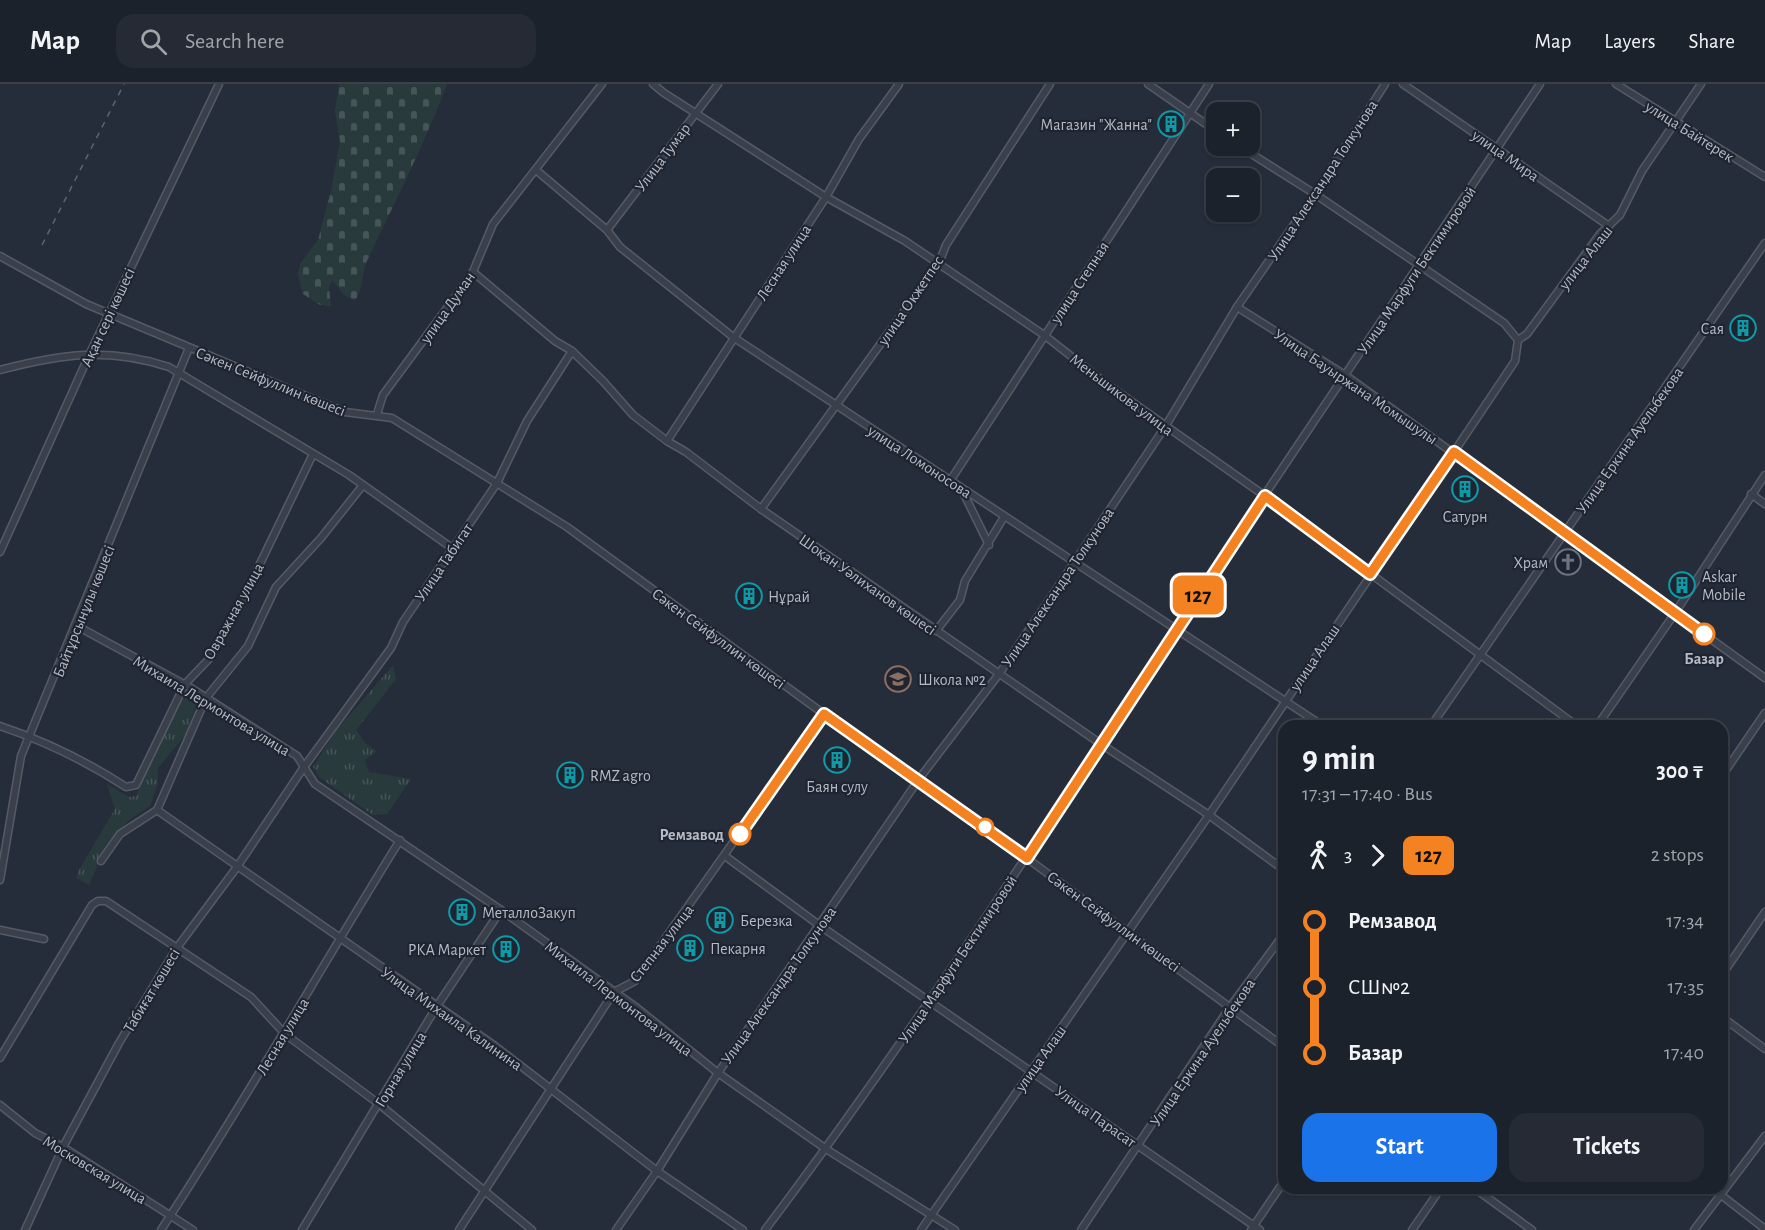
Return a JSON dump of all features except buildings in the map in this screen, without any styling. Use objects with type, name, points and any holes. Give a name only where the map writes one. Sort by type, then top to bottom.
[{"type":"street","name":"Ақан сері көшесі","points":[[0,552],[108,314],[219,84]]},
{"type":"street","name":"улица Думан","points":[[377,414],[383,395],[473,272],[493,224],[602,84]]},
{"type":"street","name":"Меньшикова улица","points":[[653,84],[695,114],[825,197],[906,241],[1044,335],[1165,427],[1265,496],[1569,720]]},
{"type":"street","name":"Улица Тумар","points":[[607,230],[718,84]]},
{"type":"street","name":"Лесная улица","points":[[668,441],[825,197],[859,139],[899,84]]},
{"type":"street","name":"улица Окжетпес","points":[[761,509],[939,263],[946,245],[1050,84]]},
{"type":"street","points":[[1148,84],[1206,125]]},
{"type":"street","name":"улица Степная","points":[[950,481],[1209,84]]},
{"type":"street","name":"Улица Александра Толкунова","points":[[616,1230],[657,1171],[718,1073],[919,779],[999,674],[1074,563],[1165,427],[1237,308],[1315,194],[1385,84]]},
{"type":"street","name":"улица Мира","points":[[1403,84],[1609,226]]},
{"type":"street","name":"Улица Марфуги Бектимировой","points":[[765,1230],[826,1149],[1027,858],[1176,628],[1540,84]]},
{"type":"street","name":"улица Байтерек","points":[[1616,84],[1765,177]]},
{"type":"street","name":"улица Алаш","points":[[921,1230],[1209,815],[1284,700],[1454,452],[1515,361],[1518,340],[1527,334],[1600,234],[1628,203],[1642,171],[1701,84]]},
{"type":"street","points":[[1255,156],[1315,194],[1504,323],[1518,340]]},
{"type":"street","name":"улица Ломоносова","points":[[536,170],[607,230],[620,247],[733,337],[1314,720]]},
{"type":"street","points":[[1600,220],[1600,234]]},
{"type":"street","name":"Улица Еркина Ауельбекова","points":[[1435,720],[1765,243]]},
{"type":"street","name":"Сәкен Сейфуллин көшесі","points":[[0,255],[86,304],[189,348],[345,412],[392,417],[567,527],[824,714],[919,779],[1278,1043]]},
{"type":"street","name":"Шоқан Уәлиханов көшесі","points":[[473,272],[555,340],[572,351],[633,415],[668,441],[936,631],[1209,815],[1278,866]]},
{"type":"street","name":"Улица Бауыржана Момышулы","points":[[1237,308],[1345,375],[1765,678]]},
{"type":"street","name":"Байтұрсынұлы көшесі","points":[[0,880],[14,790],[30,736],[189,348]]},
{"type":"street","name":"Улица Табигат","points":[[304,767],[391,648],[403,622],[496,483],[527,421],[572,351]]},
{"type":"street","points":[[0,370],[49,357],[90,353],[141,357],[169,366],[363,485],[452,548]]},
{"type":"street","name":"Овражная улица","points":[[30,736],[88,762],[126,787],[136,785],[185,684],[207,660],[242,601],[313,454]]},
{"type":"street","points":[[1601,720],[1675,614],[1765,475]]},
{"type":"street","name":"Овражная улица","points":[[157,810],[206,698],[248,646],[276,587],[321,538],[363,485]]},
{"type":"street","points":[[960,488],[989,545]]},
{"type":"street","points":[[1751,494],[1765,504]]},
{"type":"street","points":[[936,631],[960,600],[965,581],[1004,517]]},
{"type":"street","name":"Михаила Лермонтова улица","points":[[77,626],[185,684],[297,756],[315,784],[501,910],[614,992],[718,1073],[826,1149],[955,1230]]},
{"type":"street","points":[[1728,767],[1765,713]]},
{"type":"street","name":"Степная улица","points":[[459,1230],[614,992],[635,981],[824,714]]},
{"type":"street","points":[[0,726],[30,736]]},
{"type":"street","name":"Табиғат көшесі","points":[[25,1230],[63,1147],[119,1042],[176,949],[237,867],[304,767]]},
{"type":"street","points":[[101,861],[120,834],[157,810]]},
{"type":"street","name":"Улица Михаила Калинина","points":[[157,810],[437,1006],[551,1089],[657,1171],[743,1230]]},
{"type":"street","name":"Лесная улица","points":[[161,1230],[285,1034],[339,939],[400,840]]},
{"type":"street","name":"Улица Парасат","points":[[725,856],[819,925],[1032,1071],[1252,1228],[1260,1230]]},
{"type":"street","points":[[0,1058],[93,904],[98,900],[106,901],[251,998],[285,1034],[379,1104],[532,1230]]},
{"type":"street","name":"Горная улица","points":[[302,1230],[437,1006],[501,910]]},
{"type":"street","points":[[1728,966],[1765,912]]},
{"type":"street","points":[[0,930],[44,939]]},
{"type":"street","name":"Улица Еркина Ауельбекова","points":[[1081,1230],[1230,1007],[1278,942]]},
{"type":"street","points":[[1728,1021],[1765,1048]]},
{"type":"street","name":"Московская улица","points":[[0,1105],[35,1133],[63,1147],[193,1230]]},
{"type":"street","points":[[1728,1186],[1765,1136]]},
{"type":"street","points":[[1252,1228],[1278,1190]]},
{"type":"street","points":[[1412,1230],[1437,1194]]},
{"type":"street","points":[[1482,1194],[1533,1230]]},
{"type":"street","points":[[1694,1230],[1721,1195],[1765,1229]]},
{"type":"green space","points":[[339,84],[447,84],[419,151],[367,261],[358,295],[355,300],[345,296],[332,280],[329,288],[331,306],[320,305],[303,294],[298,274],[300,264],[318,240],[331,191],[340,141],[335,111]]},
{"type":"green space","points":[[393,665],[396,679],[356,730],[365,743],[377,751],[365,760],[369,772],[411,779],[387,814],[373,815],[320,778],[313,767],[336,731]]},
{"type":"green space","points":[[186,691],[199,699],[186,734],[158,768],[158,783],[150,806],[129,820],[106,845],[89,885],[76,878],[115,809],[107,784],[129,797],[137,796],[140,781]]},
{"type":"railway","points":[[42,245],[124,84]]},
{"type":"bus line","name":"127","points":[[740,834],[824,714],[867,742],[1027,858],[1265,496],[1370,574],[1454,452],[1704,634]]},
{"type":"place","name":"Магазин \"Жанна\"","points":[[1171,124]]},
{"type":"place","name":"Сая","points":[[1743,328]]},
{"type":"place","name":"Сатурн","points":[[1465,489]]},
{"type":"place","name":"Храм","points":[[1568,562]]},
{"type":"place","name":"Askar Mobile","points":[[1682,585]]},
{"type":"place","name":"Нұрай","points":[[749,596]]},
{"type":"place","name":"Базар","points":[[1704,634]]},
{"type":"place","name":"Школа №2","points":[[898,679]]},
{"type":"place","name":"Баян сулу","points":[[837,760]]},
{"type":"place","name":"RMZ agro","points":[[570,775]]},
{"type":"place","name":"Ремзавод","points":[[740,834]]},
{"type":"place","name":"МеталлоЗакуп","points":[[462,912]]},
{"type":"place","name":"Березка","points":[[720,920]]},
{"type":"place","name":"Пекарня","points":[[690,948]]},
{"type":"place","name":"РКА Маркет","points":[[506,949]]}]
